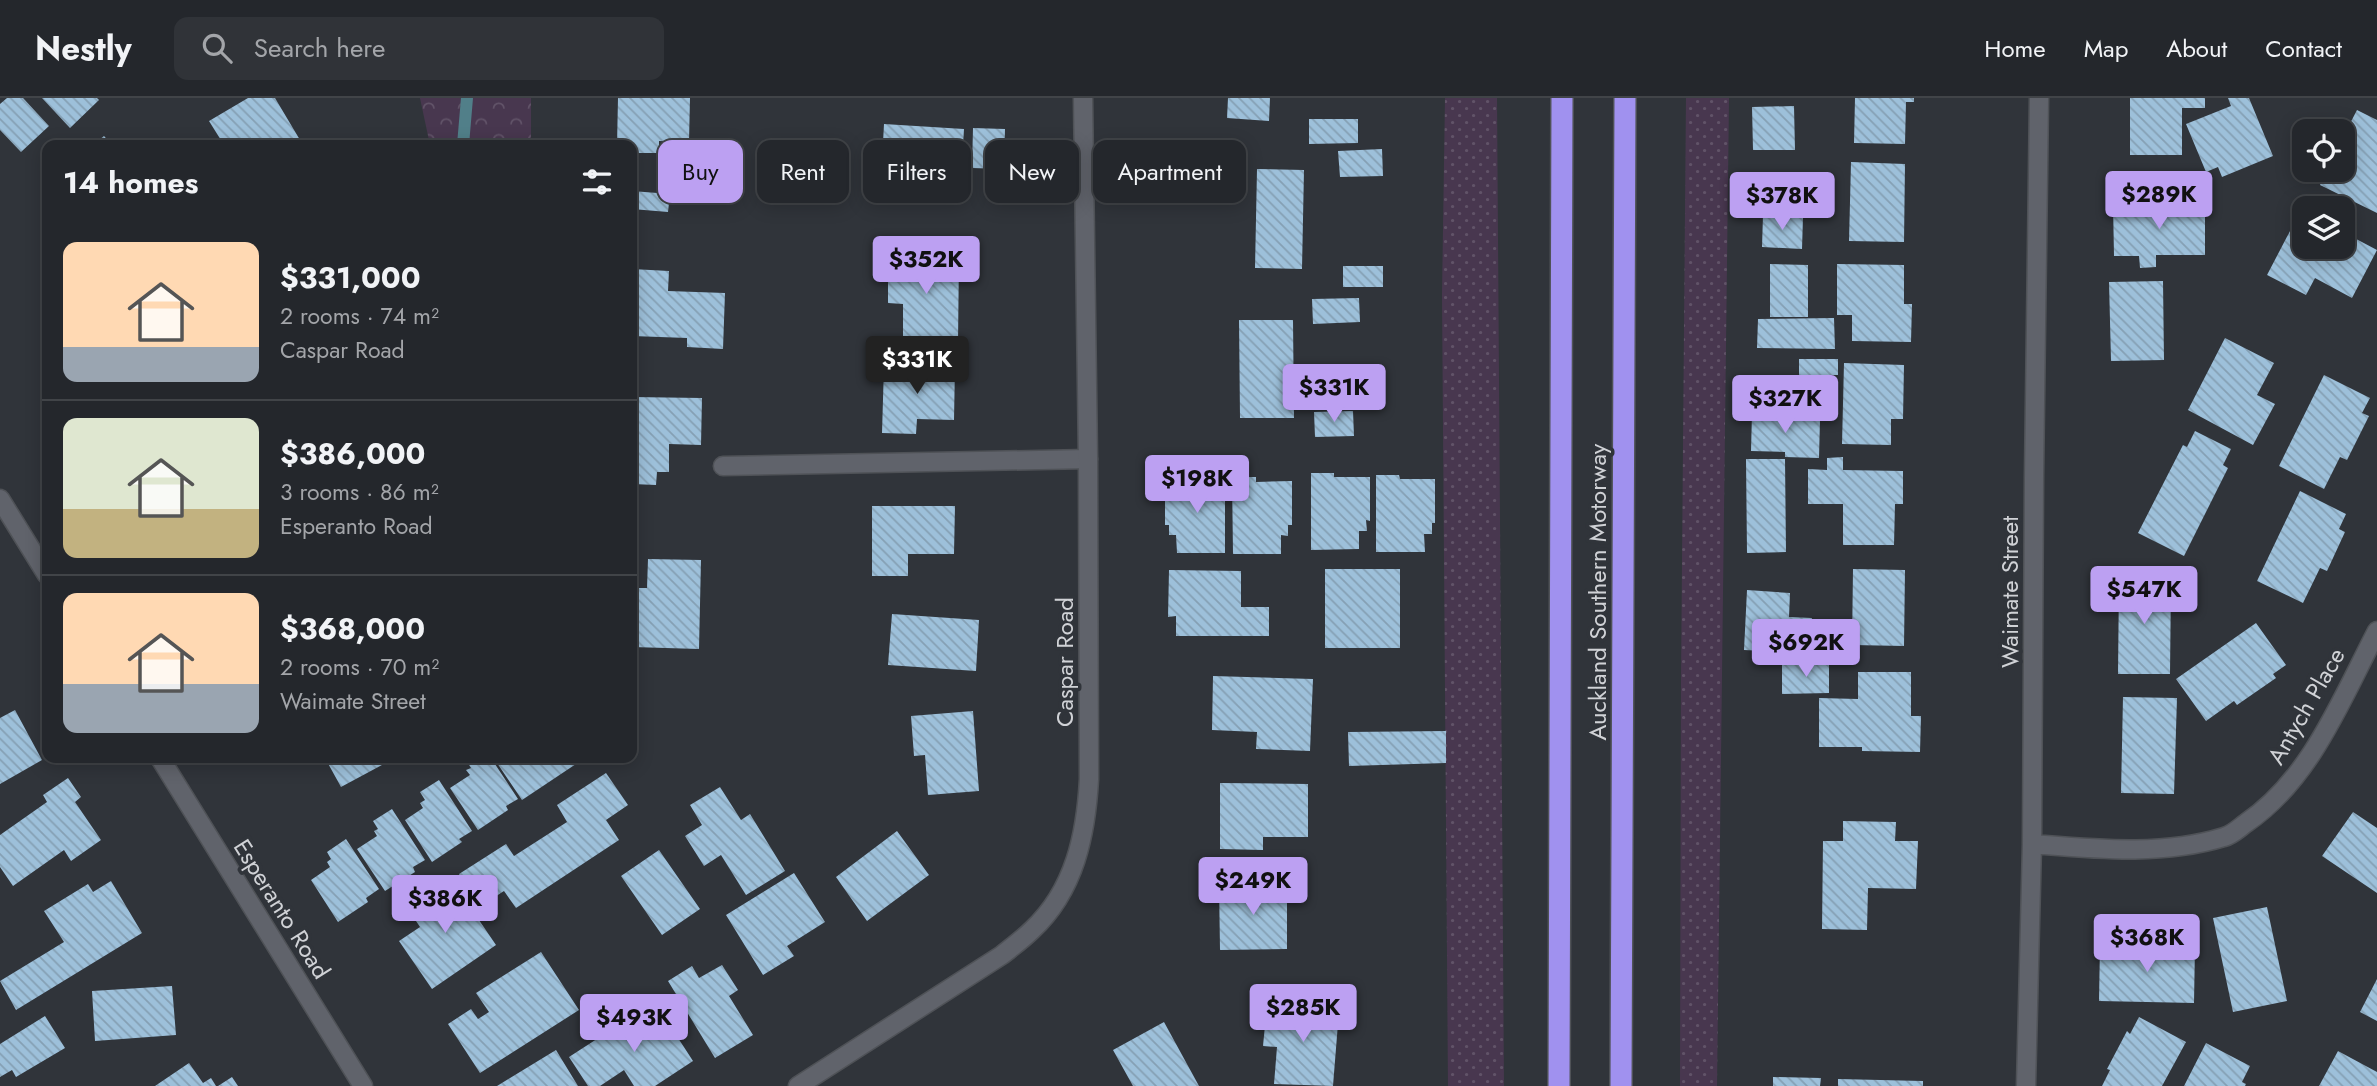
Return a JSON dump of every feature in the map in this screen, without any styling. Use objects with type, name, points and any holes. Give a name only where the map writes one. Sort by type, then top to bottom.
[{"type":"highway","name":"Auckland Southern Motorway","points":[[1559,1086],[1562,98]]},
{"type":"highway","name":"Auckland Southern Motorway","points":[[1621,1086],[1625,98]]},
{"type":"street","name":"Caspar Road","points":[[798,1086],[1002,955],[1034,929],[1054,903],[1079,852],[1087,817],[1089,779],[1083,98]]},
{"type":"street","name":"Waimate Street","points":[[2026,1086],[2032,844],[2039,98]]},
{"type":"street","points":[[723,466],[1088,459]]},
{"type":"street","points":[[0,499],[42,567]]},
{"type":"street","name":"Antych Place","points":[[2032,844],[2114,850],[2176,847],[2226,837],[2263,812],[2292,781],[2323,734],[2377,631]]},
{"type":"street","name":"Esperanto Road","points":[[163,763],[363,1086]]},
{"type":"green space","points":[[420,98],[531,98],[531,140],[429,140]]},
{"type":"green space","points":[[1445,98],[1497,98],[1504,1086],[1448,1086],[1442,295]]},
{"type":"green space","points":[[1686,98],[1729,98],[1717,1086],[1680,1086]]},
{"type":"building","points":[[7,98],[23,98],[49,126],[21,152],[0,130],[0,104]]},
{"type":"building","points":[[42,98],[97,98],[99,100],[70,128]]},
{"type":"building","points":[[248,98],[275,98],[300,140],[221,140],[209,121]]},
{"type":"building","points":[[618,98],[690,98],[689,140],[658,140],[658,153],[637,153],[637,140],[617,140]]},
{"type":"building","points":[[1228,98],[1270,98],[1269,121],[1227,118]]},
{"type":"building","points":[[1855,98],[1914,98],[1914,102],[1906,102],[1905,144],[1854,143]]},
{"type":"building","points":[[2130,98],[2205,98],[2205,108],[2182,108],[2182,155],[2130,155]]},
{"type":"building","points":[[2228,98],[2249,98],[2273,156],[2222,177],[2218,167],[2206,172],[2186,124],[2231,106]]},
{"type":"building","points":[[1794,106],[1795,150],[1753,150],[1752,107]]},
{"type":"building","points":[[2357,110],[2377,120],[2377,213],[2355,202],[2355,196],[2342,196],[2320,185],[2321,182],[2355,182],[2355,119],[2352,119]]},
{"type":"building","points":[[1309,119],[1358,119],[1358,143],[1309,144]]},
{"type":"building","points":[[884,124],[964,129],[963,140],[883,140]]},
{"type":"building","points":[[973,128],[1005,129],[1005,140],[985,140],[985,168],[972,168]]},
{"type":"building","points":[[1382,149],[1383,176],[1340,177],[1338,151]]},
{"type":"building","points":[[1851,162],[1905,164],[1904,242],[1849,241]]},
{"type":"building","points":[[1257,169],[1304,170],[1302,269],[1255,268]]},
{"type":"building","points":[[637,191],[658,193],[658,203],[669,203],[668,212],[637,209]]},
{"type":"building","points":[[2205,203],[2205,255],[2156,255],[2156,267],[2140,268],[2139,256],[2114,256],[2113,204]]},
{"type":"building","points":[[1763,215],[1803,217],[1802,249],[1762,247]]},
{"type":"building","points":[[2292,227],[2292,259],[2355,259],[2355,238],[2377,250],[2352,298],[2315,278],[2306,295],[2267,275]]},
{"type":"building","points":[[888,255],[959,256],[958,342],[903,342],[903,304],[888,303]]},
{"type":"building","points":[[1770,264],[1808,265],[1808,317],[1770,317]]},
{"type":"building","points":[[1837,264],[1904,265],[1904,304],[1912,304],[1911,342],[1852,341],[1852,315],[1837,315]]},
{"type":"building","points":[[1343,266],[1383,266],[1383,287],[1343,287]]},
{"type":"building","points":[[637,269],[669,271],[668,291],[725,293],[723,349],[687,347],[687,338],[637,336]]},
{"type":"building","points":[[2163,281],[2164,360],[2111,361],[2109,282]]},
{"type":"building","points":[[1359,298],[1360,322],[1313,324],[1312,299]]},
{"type":"building","points":[[1834,318],[1835,349],[1757,348],[1758,319]]},
{"type":"building","points":[[1239,320],[1293,320],[1294,418],[1240,418]]},
{"type":"building","points":[[2225,338],[2274,363],[2257,395],[2275,404],[2253,445],[2188,410]]},
{"type":"building","points":[[1799,359],[1838,359],[1838,375],[1799,375]]},
{"type":"building","points":[[1844,363],[1904,365],[1903,419],[1891,419],[1891,445],[1842,444]]},
{"type":"building","points":[[884,365],[955,366],[954,420],[917,419],[916,434],[882,433]]},
{"type":"building","points":[[2324,375],[2370,398],[2362,413],[2369,416],[2347,460],[2340,457],[2324,489],[2279,466]]},
{"type":"building","points":[[637,397],[702,398],[701,445],[669,444],[669,472],[657,472],[656,485],[637,484]]},
{"type":"building","points":[[1353,411],[1354,436],[1315,437],[1314,412]]},
{"type":"building","points":[[1752,413],[1790,413],[1789,419],[1820,420],[1819,458],[1785,457],[1785,452],[1751,451]]},
{"type":"building","points":[[2195,431],[2231,449],[2223,465],[2228,468],[2184,556],[2138,533],[2183,445],[2187,447]]},
{"type":"building","points":[[1843,457],[1843,470],[1903,471],[1903,504],[1895,504],[1894,545],[1843,545],[1843,504],[1808,504],[1808,469],[1827,470],[1827,458]]},
{"type":"building","points":[[1746,459],[1785,459],[1786,552],[1747,553]]},
{"type":"building","points":[[1311,473],[1334,473],[1334,477],[1370,477],[1370,521],[1366,520],[1367,531],[1359,531],[1359,549],[1311,550]]},
{"type":"building","points":[[1376,475],[1399,475],[1400,479],[1435,479],[1435,523],[1432,523],[1432,534],[1424,534],[1425,552],[1376,552]]},
{"type":"building","points":[[1225,476],[1225,553],[1177,553],[1176,535],[1169,535],[1169,525],[1165,525],[1165,481],[1201,481],[1201,477]]},
{"type":"building","points":[[1232,477],[1256,477],[1256,482],[1292,481],[1292,525],[1288,525],[1288,536],[1281,535],[1281,554],[1233,554]]},
{"type":"building","points":[[2300,491],[2346,514],[2339,529],[2345,532],[2327,571],[2320,568],[2303,603],[2257,581]]},
{"type":"building","points":[[872,506],[955,506],[954,554],[908,554],[908,576],[872,576]]},
{"type":"building","points":[[648,559],[701,560],[699,649],[637,647],[637,588],[647,588]]},
{"type":"building","points":[[1325,569],[1400,569],[1400,648],[1325,648]]},
{"type":"building","points":[[1853,569],[1905,570],[1904,646],[1852,645]]},
{"type":"building","points":[[1169,570],[1241,571],[1241,607],[1269,607],[1269,636],[1176,636],[1176,616],[1168,617]]},
{"type":"building","points":[[2119,578],[2171,579],[2170,674],[2118,674]]},
{"type":"building","points":[[1747,590],[1790,593],[1789,617],[1812,618],[1810,653],[1744,650]]},
{"type":"building","points":[[892,614],[979,620],[976,671],[888,665]]},
{"type":"building","points":[[2256,623],[2286,665],[2273,674],[2276,678],[2237,705],[2234,701],[2206,721],[2176,679]]},
{"type":"building","points":[[1829,664],[1829,693],[1782,694],[1782,665]]},
{"type":"building","points":[[1858,672],[1911,672],[1911,716],[1921,716],[1920,752],[1862,751],[1862,747],[1819,747],[1819,698],[1858,699]]},
{"type":"building","points":[[1213,676],[1313,679],[1310,751],[1256,749],[1257,732],[1212,730]]},
{"type":"building","points":[[2123,697],[2177,698],[2174,794],[2121,793]]},
{"type":"building","points":[[15,710],[42,760],[0,784],[0,718]]},
{"type":"building","points":[[973,711],[979,791],[928,795],[925,755],[914,756],[911,716]]},
{"type":"building","points":[[1446,731],[1446,763],[1349,766],[1348,732]]},
{"type":"building","points":[[328,763],[386,763],[341,787]]},
{"type":"building","points":[[468,763],[494,763],[518,799],[506,806],[508,810],[478,830],[450,788],[470,775],[466,770],[471,768]]},
{"type":"building","points":[[497,763],[578,763],[522,800]]},
{"type":"building","points":[[606,773],[628,805],[606,820],[619,840],[516,908],[504,891],[481,906],[459,874],[506,844],[514,856],[567,822],[557,805]]},
{"type":"building","points":[[68,778],[81,797],[75,802],[101,840],[71,861],[64,850],[13,886],[0,867],[0,835],[47,802],[43,795]]},
{"type":"building","points":[[439,780],[472,831],[459,839],[462,842],[432,862],[405,820],[423,808],[420,803],[425,800],[420,792]]},
{"type":"building","points":[[1220,783],[1308,784],[1308,837],[1263,837],[1263,850],[1220,849]]},
{"type":"building","points":[[720,787],[741,820],[750,814],[785,871],[746,895],[721,855],[704,866],[685,836],[702,825],[690,805]]},
{"type":"building","points":[[392,809],[425,860],[413,867],[415,872],[385,891],[357,849],[377,836],[374,831],[378,829],[373,821]]},
{"type":"building","points":[[2353,812],[2377,828],[2377,893],[2322,856]]},
{"type":"building","points":[[1843,821],[1896,822],[1895,841],[1918,841],[1916,889],[1868,888],[1867,930],[1822,929],[1823,841],[1843,841]]},
{"type":"building","points":[[897,831],[929,875],[867,921],[836,877]]},
{"type":"building","points":[[346,839],[379,889],[366,898],[368,902],[338,922],[311,880],[330,867],[327,862],[331,859],[327,852]]},
{"type":"building","points":[[659,850],[700,909],[662,935],[621,876]]},
{"type":"building","points":[[794,873],[825,922],[787,946],[794,956],[763,975],[726,915]]},
{"type":"building","points":[[451,879],[496,945],[432,989],[399,941],[420,927],[408,909]]},
{"type":"building","points":[[111,881],[142,933],[16,1010],[0,981],[64,942],[44,911],[88,884],[93,892]]},
{"type":"building","points":[[1219,884],[1287,884],[1287,949],[1220,950]]},
{"type":"building","points":[[2267,907],[2287,1001],[2233,1012],[2213,918]]},
{"type":"building","points":[[2100,944],[2195,946],[2194,1003],[2099,1001]]},
{"type":"building","points":[[541,952],[579,1010],[480,1073],[448,1024],[471,1009],[478,1019],[489,1012],[476,993]]},
{"type":"building","points":[[722,965],[738,990],[729,996],[753,1035],[715,1058],[668,981],[692,966],[699,978]]},
{"type":"building","points":[[2377,979],[2377,1021],[2360,1012]]},
{"type":"building","points":[[172,986],[176,1035],[95,1041],[92,991]]},
{"type":"building","points":[[1267,1005],[1339,1011],[1333,1086],[1274,1084],[1277,1047],[1263,1046]]},
{"type":"building","points":[[658,1007],[693,1061],[655,1086],[634,1086],[624,1070],[600,1086],[588,1086],[569,1057],[603,1035],[607,1040]]},
{"type":"building","points":[[45,1016],[65,1048],[16,1077],[12,1070],[0,1077],[0,1044]]},
{"type":"building","points":[[2139,1017],[2186,1042],[2162,1086],[2102,1086],[2110,1070],[2107,1069],[2127,1031],[2130,1034]]},
{"type":"building","points":[[1164,1022],[1199,1086],[1133,1086],[1113,1050]]},
{"type":"building","points":[[2206,1043],[2250,1066],[2242,1082],[2245,1086],[2184,1086]]},
{"type":"building","points":[[556,1050],[578,1086],[497,1086]]},
{"type":"building","points":[[2338,1051],[2377,1072],[2377,1086],[2319,1086]]},
{"type":"building","points":[[189,1063],[203,1083],[211,1078],[216,1086],[155,1086]]},
{"type":"building","points":[[232,1077],[238,1086],[218,1086]]},
{"type":"building","points":[[1773,1077],[1821,1078],[1820,1086],[1773,1086]]},
{"type":"building","points":[[1838,1079],[1923,1081],[1923,1086],[1838,1086]]},
{"type":"waterway","points":[[463,140],[467,98]]}]
